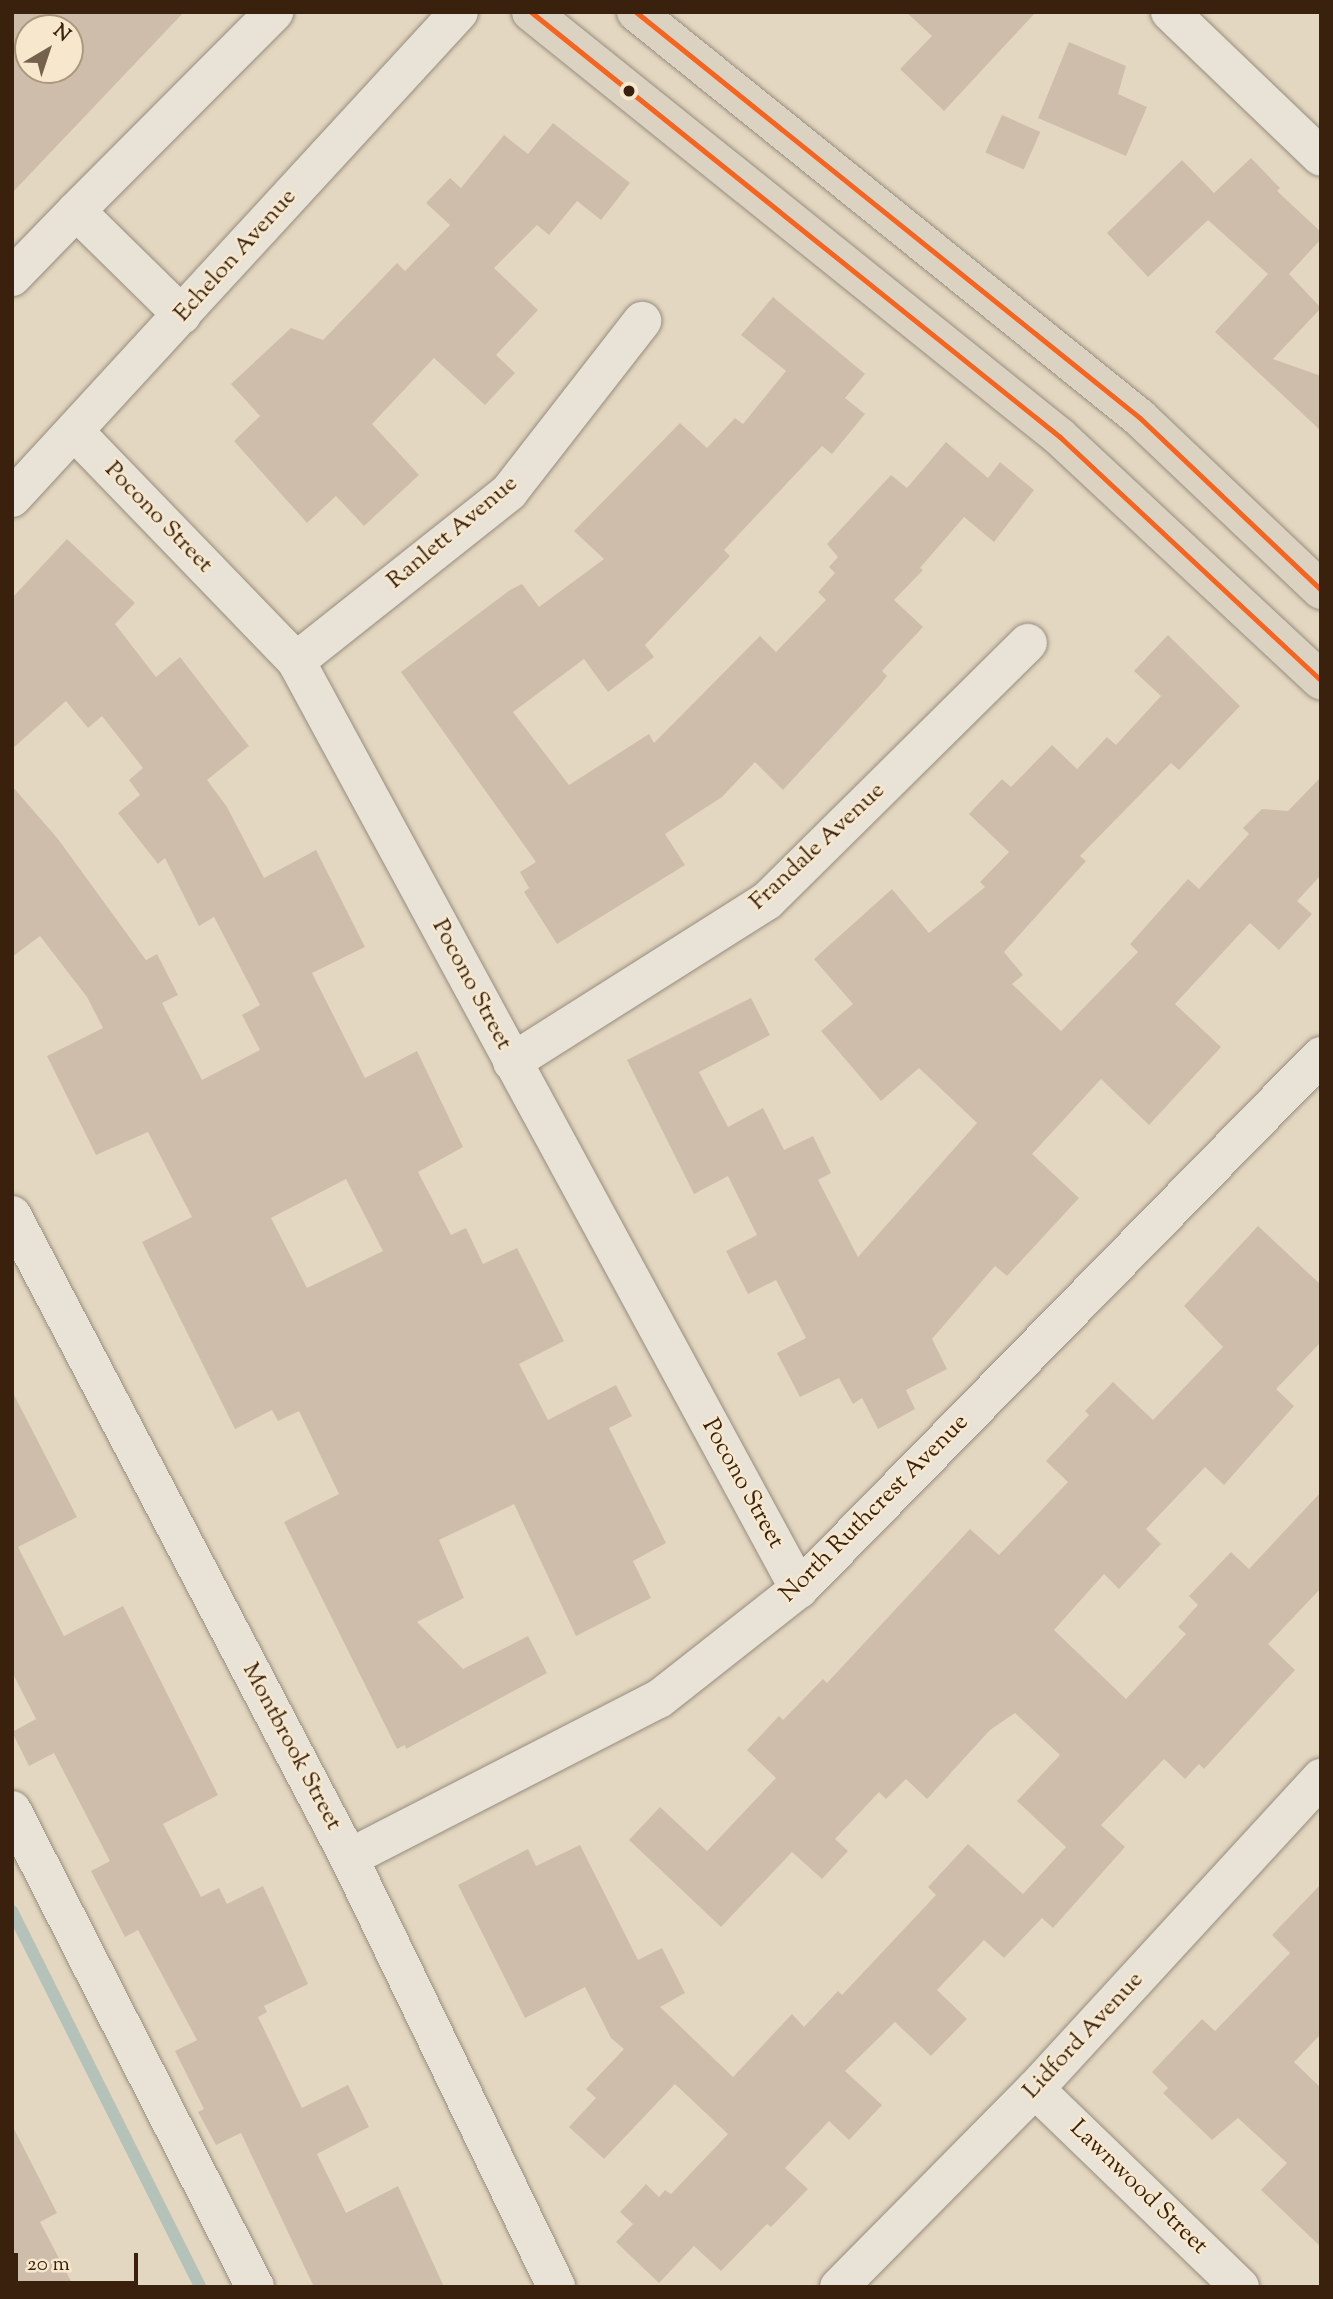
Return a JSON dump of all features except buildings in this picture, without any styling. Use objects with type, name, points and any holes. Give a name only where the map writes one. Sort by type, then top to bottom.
[{"type":"main road","points":[[531,12],[1060,437],[1321,680]]},
{"type":"main road","points":[[636,12],[1140,418],[1321,590]]},
{"type":"street","points":[[12,277],[274,12]]},
{"type":"street","name":"Echelon Avenue","points":[[12,498],[459,12]]},
{"type":"street","points":[[1170,12],[1321,157]]},
{"type":"street","points":[[76,211],[182,315]]},
{"type":"street","name":"Ranlett Avenue","points":[[296,661],[509,492],[642,321]]},
{"type":"street","name":"Pocono Street","points":[[75,432],[296,661],[799,1589]]},
{"type":"street","name":"Frandale Avenue","points":[[512,1062],[767,901],[1028,643]]},
{"type":"street","name":"North Ruthcrest Avenue","points":[[349,1858],[659,1699],[799,1589],[1321,1056]]},
{"type":"street","name":"Montbrook Street","points":[[12,1215],[349,1858],[556,2287]]},
{"type":"street","name":"Lidford Avenue","points":[[839,2287],[1035,2089],[1321,1778]]},
{"type":"street","points":[[12,1810],[255,2287]]},
{"type":"street","name":"Lawnwood Street","points":[[1035,2089],[1240,2287]]},
{"type":"waterway","points":[[12,1911],[200,2287]]},
{"type":"transit line","points":[[531,12],[1060,437],[1321,680]]},
{"type":"transit line","points":[[636,12],[1140,418],[1321,590]]}]
